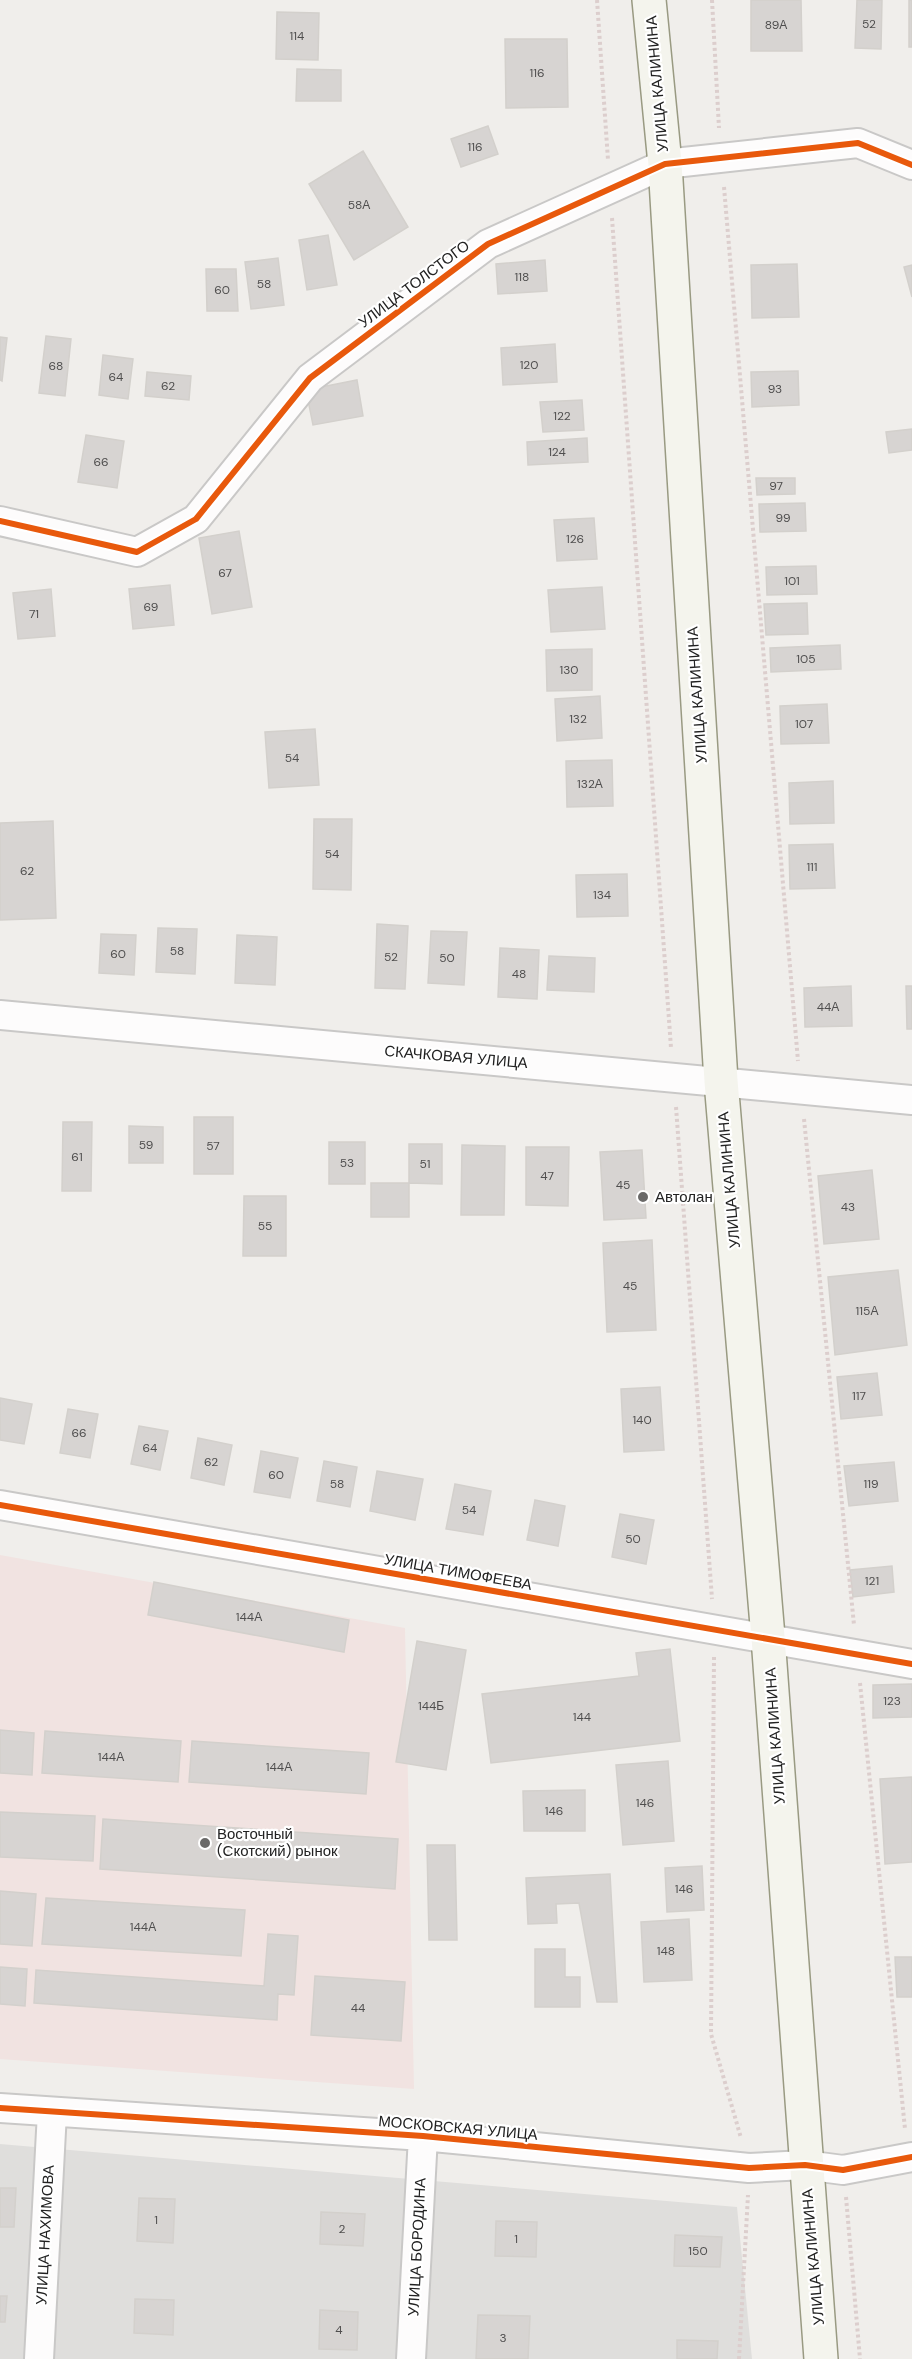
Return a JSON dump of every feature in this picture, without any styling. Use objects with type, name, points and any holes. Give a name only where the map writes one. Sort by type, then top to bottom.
[{"type":"main road","name":"УЛИЦА КАЛИНИНА","points":[[649,0],[664,164],[721,1081],[768,1637],[821,2359]]},
{"type":"street","name":"УЛИЦА ТОЛСТОГО","points":[[0,521],[138,552],[196,519],[310,378],[488,244],[664,164],[858,143],[912,165]]},
{"type":"street","name":"СКАЧКОВАЯ УЛИЦА","points":[[0,1015],[912,1100]]},
{"type":"street","name":"УЛИЦА ТИМОФЕЕВА","points":[[0,1505],[768,1637],[912,1664]]},
{"type":"street","name":"МОСКОВСКАЯ УЛИЦА","points":[[0,2108],[423,2136],[749,2168],[805,2165],[843,2170],[912,2157]]},
{"type":"street","name":"УЛИЦА НАХИМОВА","points":[[39,2359],[52,2112]]},
{"type":"street","name":"УЛИЦА БОРОДИНА","points":[[411,2359],[423,2136]]},
{"type":"path","points":[[597,0],[714,1628],[711,2034],[749,2168],[739,2359]]},
{"type":"path","points":[[843,2170],[860,2359]]},
{"type":"shaded area","name":"Восточный (Скотский) рынок","points":[[0,1555],[405,1628],[414,2089],[0,2059]]},
{"type":"shaded area","points":[[0,2144],[737,2207],[752,2359],[0,2359]]},
{"type":"building","points":[[751,0],[801,0],[802,51],[751,51]]},
{"type":"building","points":[[857,0],[882,0],[881,49],[855,48]]},
{"type":"building","points":[[909,0],[912,0],[912,47],[909,47]]},
{"type":"building","points":[[277,12],[319,13],[318,60],[276,59]]},
{"type":"building","points":[[505,39],[567,39],[568,107],[506,108]]},
{"type":"building","points":[[297,69],[341,70],[341,101],[296,101]]},
{"type":"building","points":[[488,126],[498,154],[461,167],[451,139]]},
{"type":"building","points":[[363,151],[408,227],[354,260],[309,184]]},
{"type":"building","points":[[328,235],[337,285],[307,290],[299,240]]},
{"type":"building","points":[[278,258],[284,305],[251,309],[245,262]]},
{"type":"building","points":[[545,260],[547,291],[498,294],[496,264]]},
{"type":"building","points":[[797,264],[799,317],[752,318],[751,265]]},
{"type":"building","points":[[912,265],[912,297],[904,267]]},
{"type":"building","points":[[206,269],[236,269],[238,311],[207,311]]},
{"type":"building","points":[[46,336],[71,339],[65,396],[39,393]]},
{"type":"building","points":[[0,337],[7,338],[2,381],[0,380]]},
{"type":"building","points":[[555,344],[557,382],[503,385],[501,348]]},
{"type":"building","points":[[103,355],[133,359],[128,399],[99,395]]},
{"type":"building","points":[[798,371],[799,405],[752,407],[751,372]]},
{"type":"building","points":[[147,372],[191,376],[189,400],[145,396]]},
{"type":"building","points":[[357,380],[363,416],[313,425],[306,390]]},
{"type":"building","points":[[582,400],[584,430],[543,432],[540,402]]},
{"type":"building","points":[[912,429],[912,450],[889,453],[886,432]]},
{"type":"building","points":[[86,435],[124,441],[117,488],[78,482]]},
{"type":"building","points":[[587,438],[588,462],[528,465],[527,442]]},
{"type":"building","points":[[756,478],[795,478],[795,494],[757,495]]},
{"type":"building","points":[[805,503],[806,531],[760,532],[759,504]]},
{"type":"building","points":[[594,518],[597,559],[557,561],[554,520]]},
{"type":"building","points":[[239,531],[252,607],[212,614],[199,538]]},
{"type":"building","points":[[816,566],[817,594],[767,595],[766,567]]},
{"type":"building","points":[[170,585],[174,625],[133,629],[129,589]]},
{"type":"building","points":[[602,587],[605,629],[551,632],[548,590]]},
{"type":"building","points":[[51,589],[55,636],[18,639],[13,593]]},
{"type":"building","points":[[807,603],[808,634],[766,635],[764,604]]},
{"type":"building","points":[[840,645],[841,669],[771,672],[770,648]]},
{"type":"building","points":[[592,649],[592,690],[547,691],[546,650]]},
{"type":"building","points":[[600,696],[602,738],[557,741],[555,699]]},
{"type":"building","points":[[827,704],[829,743],[781,744],[780,706]]},
{"type":"building","points":[[315,729],[319,785],[269,788],[265,732]]},
{"type":"building","points":[[612,760],[613,806],[567,807],[566,761]]},
{"type":"building","points":[[833,781],[834,823],[790,824],[789,783]]},
{"type":"building","points":[[314,819],[352,819],[351,890],[313,889]]},
{"type":"building","points":[[53,821],[56,918],[0,920],[0,823]]},
{"type":"building","points":[[833,844],[835,888],[790,889],[789,845]]},
{"type":"building","points":[[627,874],[628,916],[577,917],[576,875]]},
{"type":"building","points":[[377,924],[408,926],[405,989],[375,988]]},
{"type":"building","points":[[158,928],[197,929],[195,974],[156,972]]},
{"type":"building","points":[[431,931],[467,932],[464,985],[428,983]]},
{"type":"building","points":[[101,934],[136,935],[134,975],[99,973]]},
{"type":"building","points":[[237,935],[277,937],[275,985],[235,983]]},
{"type":"building","points":[[500,948],[539,950],[537,999],[498,997]]},
{"type":"building","points":[[549,956],[595,958],[594,992],[547,990]]},
{"type":"building","points":[[851,986],[852,1026],[805,1027],[804,988]]},
{"type":"building","points":[[906,986],[912,986],[912,1029],[907,1029]]},
{"type":"building","points":[[194,1117],[233,1117],[233,1174],[194,1174]]},
{"type":"building","points":[[63,1122],[92,1122],[91,1191],[62,1191]]},
{"type":"building","points":[[129,1126],[163,1127],[163,1163],[129,1163]]},
{"type":"building","points":[[329,1142],[365,1142],[365,1184],[329,1184]]},
{"type":"building","points":[[409,1144],[442,1144],[442,1184],[409,1183]]},
{"type":"building","points":[[462,1145],[505,1146],[504,1215],[461,1215]]},
{"type":"building","points":[[526,1147],[569,1147],[568,1206],[526,1205]]},
{"type":"building","points":[[642,1150],[646,1218],[604,1220],[600,1152]]},
{"type":"building","points":[[872,1170],[879,1239],[824,1244],[818,1176]]},
{"type":"building","points":[[371,1183],[409,1183],[409,1217],[371,1217]]},
{"type":"building","points":[[244,1196],[286,1196],[286,1256],[243,1256]]},
{"type":"building","points":[[652,1240],[656,1330],[607,1332],[603,1243]]},
{"type":"building","points":[[898,1270],[907,1345],[835,1355],[828,1277]]},
{"type":"building","points":[[877,1373],[882,1415],[841,1419],[837,1377]]},
{"type":"building","points":[[660,1387],[664,1450],[624,1452],[621,1389]]},
{"type":"building","points":[[0,1398],[32,1404],[24,1444],[0,1440]]},
{"type":"building","points":[[68,1409],[98,1414],[90,1458],[60,1453]]},
{"type":"building","points":[[139,1426],[168,1431],[160,1470],[131,1464]]},
{"type":"building","points":[[198,1438],[232,1445],[224,1485],[191,1478]]},
{"type":"building","points":[[261,1451],[298,1458],[290,1498],[254,1492]]},
{"type":"building","points":[[324,1461],[357,1467],[350,1507],[317,1501]]},
{"type":"building","points":[[894,1462],[898,1501],[849,1506],[844,1466]]},
{"type":"building","points":[[377,1471],[423,1479],[415,1520],[370,1511]]},
{"type":"building","points":[[455,1484],[491,1491],[483,1535],[446,1529]]},
{"type":"building","points":[[535,1500],[565,1506],[558,1546],[527,1540]]},
{"type":"building","points":[[620,1514],[654,1520],[646,1564],[612,1557]]},
{"type":"building","points":[[892,1566],[894,1592],[853,1597],[850,1570]]},
{"type":"building","points":[[154,1582],[349,1620],[344,1652],[148,1615]]},
{"type":"building","points":[[417,1641],[466,1650],[446,1770],[396,1762]]},
{"type":"building","points":[[670,1649],[680,1741],[491,1763],[482,1694],[639,1676],[636,1653]]},
{"type":"building","points":[[912,1684],[912,1717],[873,1718],[873,1685]]},
{"type":"building","points":[[0,1730],[34,1733],[32,1775],[0,1773]]},
{"type":"building","points":[[45,1731],[181,1741],[178,1782],[42,1773]]},
{"type":"building","points":[[192,1741],[369,1753],[366,1794],[189,1782]]},
{"type":"building","points":[[668,1761],[674,1841],[623,1845],[616,1765]]},
{"type":"building","points":[[912,1777],[912,1862],[885,1864],[880,1779]]},
{"type":"building","points":[[585,1790],[585,1831],[524,1831],[523,1791]]},
{"type":"building","points":[[0,1812],[95,1816],[93,1861],[0,1857]]},
{"type":"building","points":[[103,1819],[398,1839],[395,1889],[100,1869]]},
{"type":"building","points":[[427,1845],[455,1845],[457,1940],[429,1940]]},
{"type":"building","points":[[702,1866],[704,1910],[667,1912],[665,1868]]},
{"type":"building","points":[[610,1874],[617,2002],[597,2002],[579,1903],[556,1904],[557,1923],[528,1924],[526,1878]]},
{"type":"building","points":[[0,1891],[36,1894],[32,1946],[0,1944]]},
{"type":"building","points":[[46,1898],[245,1910],[241,1956],[42,1944]]},
{"type":"building","points":[[689,1919],[692,1980],[644,1982],[641,1922]]},
{"type":"building","points":[[268,1934],[298,1936],[294,1995],[278,1994],[277,2020],[34,2003],[36,1970],[264,1986]]},
{"type":"building","points":[[535,1949],[565,1949],[565,1977],[580,1977],[580,2007],[535,2007]]},
{"type":"building","points":[[895,1957],[912,1957],[912,1997],[897,1997]]},
{"type":"building","points":[[0,1967],[27,1969],[25,2006],[0,2004]]},
{"type":"building","points":[[315,1976],[405,1982],[401,2041],[311,2035]]},
{"type":"building","points":[[0,2188],[16,2188],[14,2227],[0,2227]]},
{"type":"building","points":[[139,2198],[175,2199],[173,2243],[137,2241]]},
{"type":"building","points":[[321,2212],[365,2214],[363,2246],[320,2244]]},
{"type":"building","points":[[496,2221],[537,2222],[536,2257],[495,2256]]},
{"type":"building","points":[[675,2235],[722,2237],[720,2267],[674,2266]]},
{"type":"building","points":[[0,2296],[7,2296],[5,2322],[0,2322]]},
{"type":"building","points":[[135,2299],[174,2300],[173,2335],[134,2333]]},
{"type":"building","points":[[320,2310],[358,2312],[357,2350],[319,2349]]},
{"type":"building","points":[[478,2315],[530,2316],[528,2359],[476,2359]]},
{"type":"building","points":[[677,2340],[718,2341],[717,2359],[677,2359]]},
{"type":"cycle path","points":[[0,521],[137,552],[196,519],[310,378],[488,244],[665,164],[858,143],[912,165]]},
{"type":"cycle path","points":[[0,1505],[912,1664]]},
{"type":"cycle path","points":[[0,2108],[423,2136],[749,2168],[805,2165],[843,2170],[912,2157]]},
{"type":"place","name":"Автолан","points":[[643,1197]]},
{"type":"place","name":"Восточный (Скотский) рынок","points":[[205,1843]]}]
